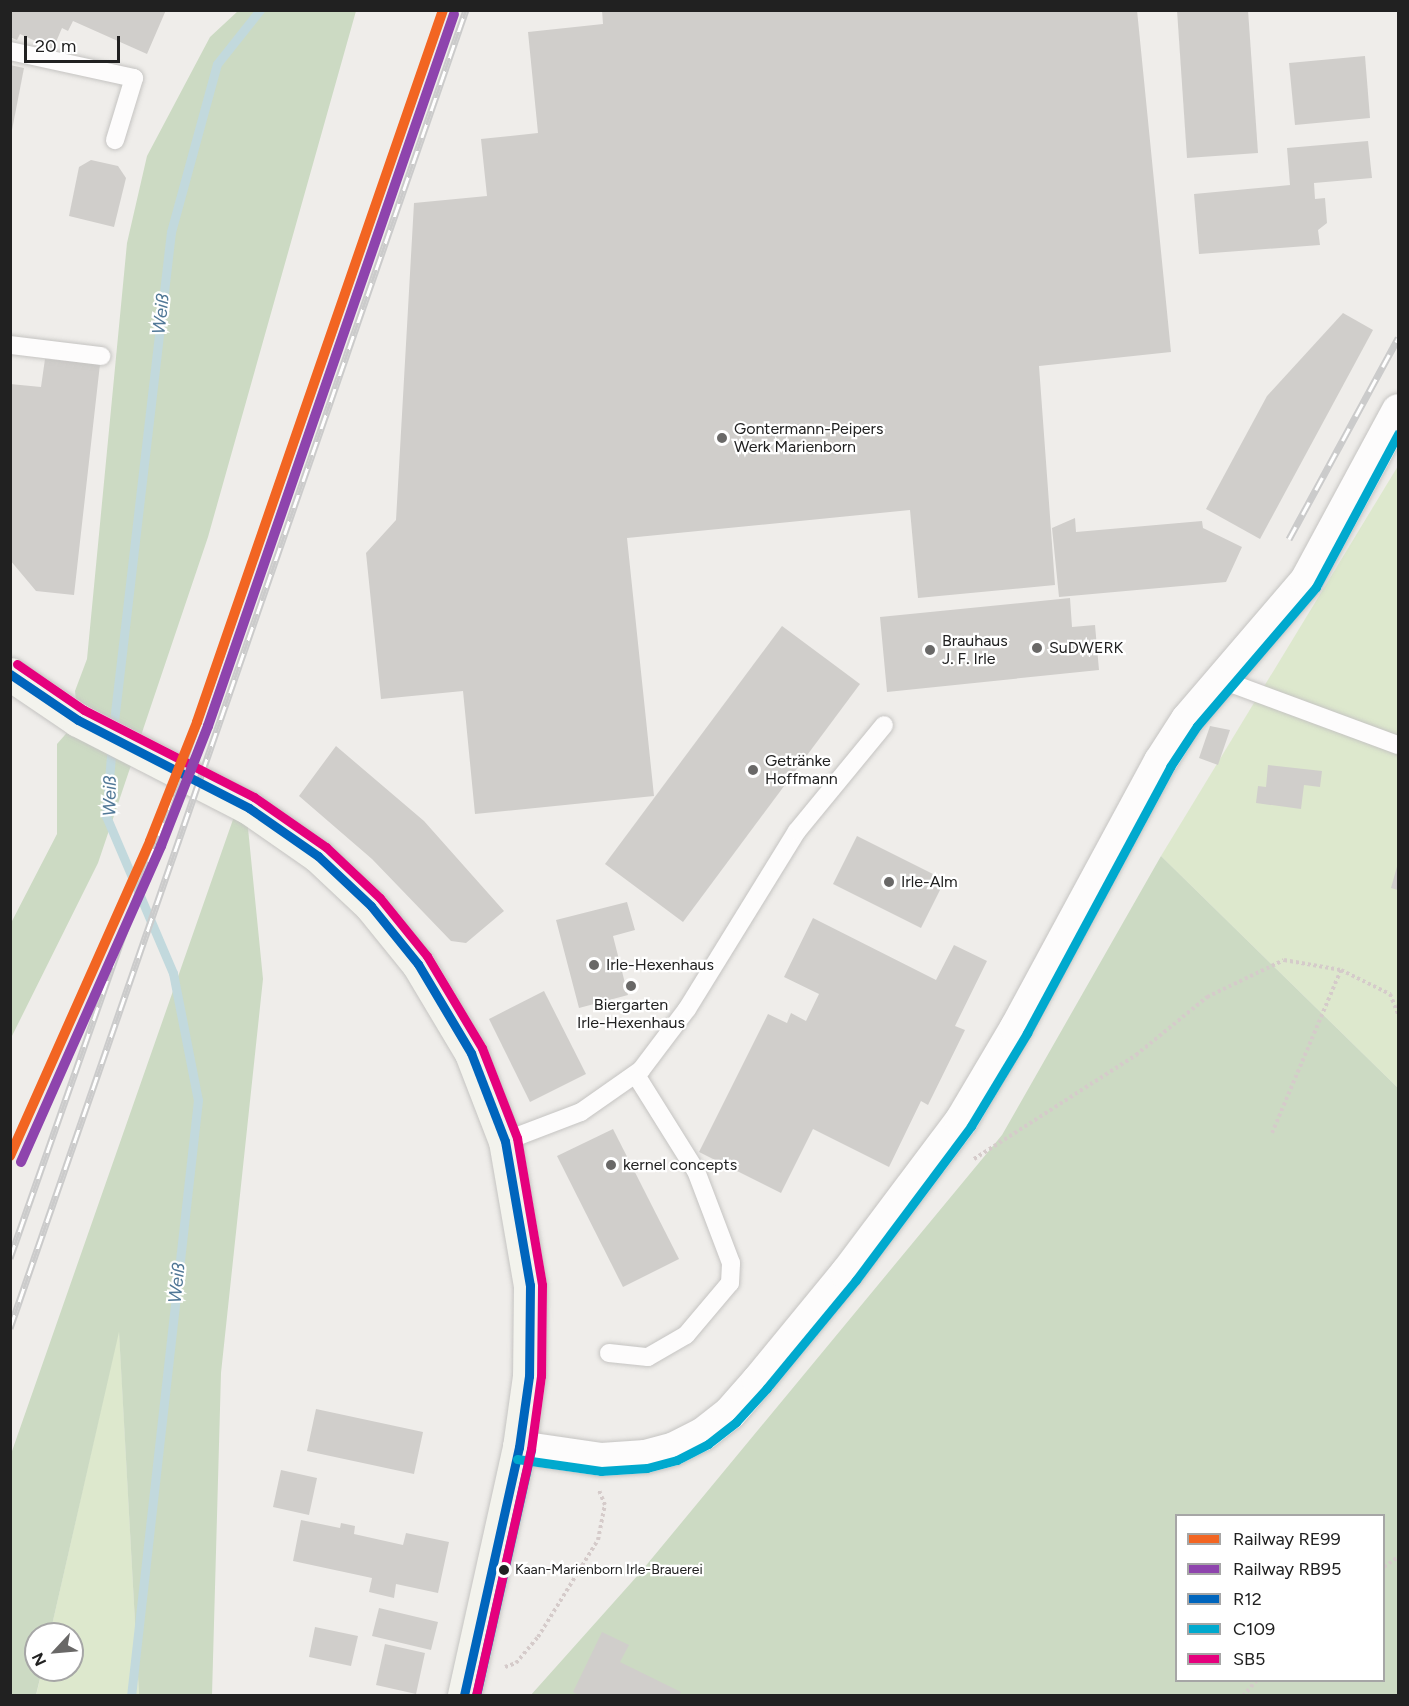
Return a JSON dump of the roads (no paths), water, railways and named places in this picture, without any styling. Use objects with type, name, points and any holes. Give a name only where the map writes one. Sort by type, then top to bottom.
[{"type":"main road","points":[[10,674],[78,720],[249,808],[318,856],[371,906],[418,964],[471,1053],[505,1141],[530,1285],[529,1376],[519,1447],[466,1688]]},
{"type":"street","points":[[519,1447],[601,1459],[645,1456],[674,1448],[702,1434],[729,1413],[846,1273],[961,1120],[1016,1027],[1160,761],[1187,719],[1306,580],[1398,410]]},
{"type":"lane","points":[[10,51],[134,78],[115,140]]},
{"type":"lane","points":[[10,345],[101,356]]},
{"type":"lane","points":[[1222,680],[1398,745]]},
{"type":"lane","points":[[505,1141],[580,1112],[636,1075],[687,1009],[797,831],[884,725]]},
{"type":"lane","points":[[609,1353],[648,1357],[686,1335],[730,1283],[731,1263],[696,1171],[636,1075]]},
{"type":"waterway","name":"Weiß","points":[[113,730],[171,232],[217,64],[260,10]]},
{"type":"waterway","name":"Weiß","points":[[112,744],[106,816],[173,973],[198,1100],[131,1696]]},
{"type":"railway","points":[[10,1328],[466,10]]},
{"type":"railway","points":[[1289,539],[1398,338]]},
{"type":"railway","points":[[10,1258],[226,642]]},
{"type":"rail line","name":"RE99","points":[[10,1156],[150,841],[197,722],[443,10]]},
{"type":"rail line","name":"RB95","points":[[21,1162],[161,846],[208,726],[454,14]]},
{"type":"place","name":"Gontermann-Peipers Werk Marienborn","points":[[722,438]]},
{"type":"place","name":"SuDWERK","points":[[1037,648]]},
{"type":"place","name":"Brauhaus J. F. Irle","points":[[930,650]]},
{"type":"place","name":"Getränke Hoffmann","points":[[753,770]]},
{"type":"place","name":"Irle-Alm","points":[[889,882]]},
{"type":"place","name":"Irle-Hexenhaus","points":[[594,965]]},
{"type":"place","name":"Biergarten Irle-Hexenhaus","points":[[631,986]]},
{"type":"place","name":"kernel concepts","points":[[611,1165]]},
{"type":"place","name":"Kaan-Marienborn Irle-Brauerei","points":[[504,1570]]}]
